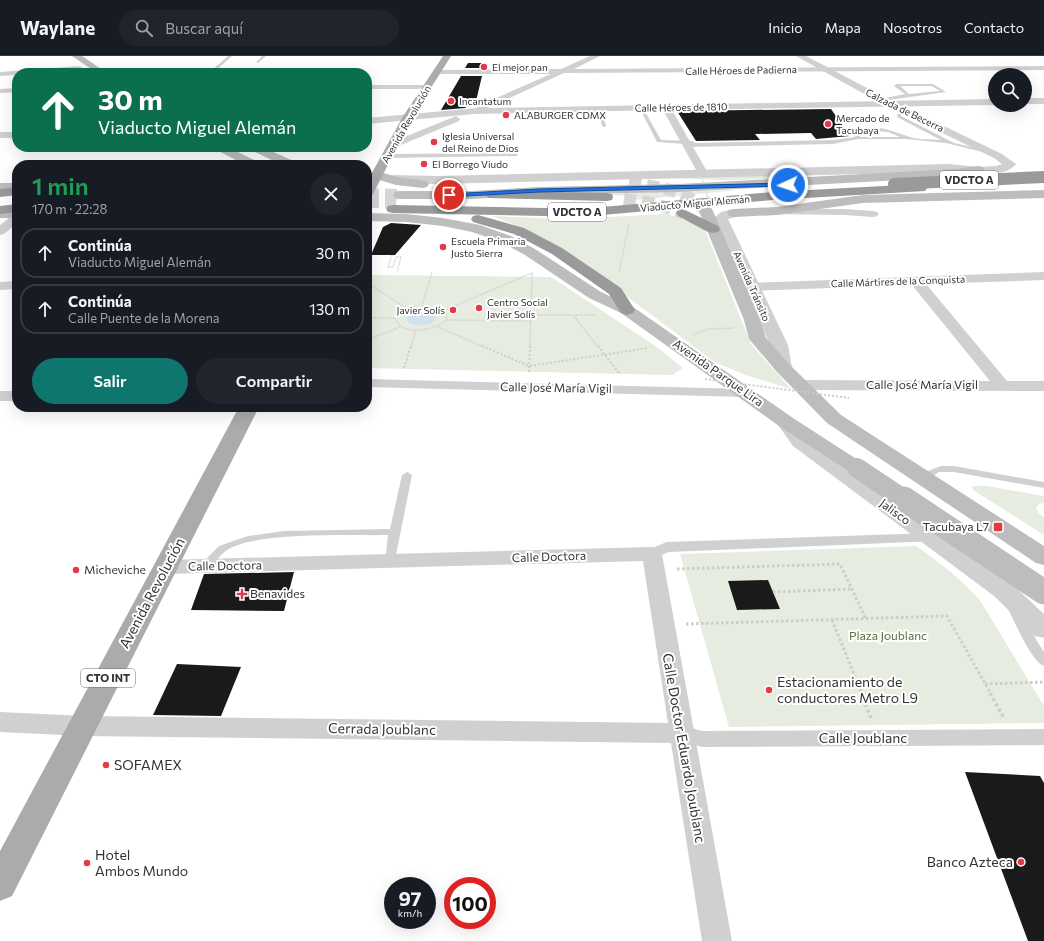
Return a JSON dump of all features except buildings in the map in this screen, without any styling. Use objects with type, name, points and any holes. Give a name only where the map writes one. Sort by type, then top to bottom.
[{"type":"highway","name":"Viaducto Miguel Alemán","points":[[402,203],[559,212],[632,209],[772,196],[861,191],[897,186],[1044,178]]},
{"type":"highway","name":"Viaducto Miguel Alemán","points":[[402,203],[587,206],[873,184],[897,186],[1044,182]]},
{"type":"highway","points":[[723,186],[873,184]]},
{"type":"highway","points":[[734,213],[861,191]]},
{"type":"highway","points":[[0,194],[12,192]]},
{"type":"highway","points":[[0,194],[12,194]]},
{"type":"highway","points":[[472,195],[624,199]]},
{"type":"highway","points":[[402,203],[611,198]]},
{"type":"highway","points":[[402,203],[488,221],[528,235],[567,257],[616,291],[628,310]]},
{"type":"highway","points":[[0,206],[12,207]]},
{"type":"highway","points":[[0,210],[12,208]]},
{"type":"highway","points":[[683,213],[713,229]]},
{"type":"main road","points":[[77,56],[95,68]]},
{"type":"main road","name":"Avenida Revolución","points":[[372,188],[383,177],[387,156],[407,118],[448,56]]},
{"type":"main road","points":[[68,61],[79,68]]},
{"type":"main road","points":[[229,152],[244,160]]},
{"type":"main road","points":[[249,152],[266,160]]},
{"type":"main road","points":[[271,152],[284,160]]},
{"type":"main road","name":"Viaducto Miguel Alemán","points":[[402,203],[472,195],[539,191],[723,186],[956,173],[978,170]]},
{"type":"main road","points":[[383,177],[400,182],[422,184],[623,180]]},
{"type":"main road","points":[[0,187],[12,187]]},
{"type":"main road","name":"Viaducto Miguel Alemán","points":[[734,213],[777,211],[863,198],[1044,194]]},
{"type":"main road","points":[[708,209],[713,229],[749,313],[758,339],[783,368],[834,419],[1044,557]]},
{"type":"main road","points":[[0,214],[12,215]]},
{"type":"main road","name":"Avenida Parque Lira","points":[[372,217],[424,219],[462,225],[487,231],[519,245],[594,295],[628,310],[786,422],[1044,592]]},
{"type":"main road","name":"Avenida Revolución","points":[[0,885],[246,412]]},
{"type":"street","points":[[393,145],[474,111],[557,72],[596,56]]},
{"type":"street","name":"Calzada de Becerra","points":[[800,56],[885,102],[990,151],[1010,164]]},
{"type":"street","points":[[960,59],[977,68]]},
{"type":"street","name":"Calle Héroes de Padierna","points":[[437,72],[1044,68]]},
{"type":"street","points":[[0,74],[12,73]]},
{"type":"street","points":[[372,87],[427,87]]},
{"type":"street","points":[[0,91],[12,90]]},
{"type":"street","points":[[1032,101],[1044,101]]},
{"type":"street","name":"Calle Héroes de 1810","points":[[372,121],[474,111],[885,102],[988,102]]},
{"type":"street","points":[[666,107],[703,177]]},
{"type":"street","points":[[0,136],[12,135]]},
{"type":"street","name":"Viaducto Miguel Alemán","points":[[623,180],[948,168],[978,170],[996,169],[1010,164]]},
{"type":"street","points":[[623,180],[723,186]]},
{"type":"street","points":[[755,212],[845,212],[873,214]]},
{"type":"street","name":"Avenida Tránsito","points":[[734,213],[721,218],[751,287],[779,345],[783,368]]},
{"type":"street","points":[[0,231],[12,220]]},
{"type":"street","name":"Calle Mártires de la Conquista","points":[[751,287],[1044,276]]},
{"type":"street","points":[[915,280],[1002,385]]},
{"type":"street","points":[[0,286],[12,285]]},
{"type":"street","name":"Calle José María Vigil","points":[[372,383],[745,393]]},
{"type":"street","name":"Calle José María Vigil","points":[[800,385],[1044,386]]},
{"type":"street","points":[[0,396],[12,396]]},
{"type":"street","name":"Jalisco","points":[[786,422],[800,442],[1003,590],[1044,629]]},
{"type":"street","name":"Calle Doctora","points":[[166,567],[652,554],[666,547],[931,538]]},
{"type":"street","name":"Calle Doctor Eduardo Joublanc","points":[[652,554],[716,941]]},
{"type":"street","name":"Cerrada Joublanc","points":[[0,722],[83,726],[682,733]]},
{"type":"street","name":"Calle Joublanc","points":[[682,733],[702,739],[1044,737]]},
{"type":"lane","points":[[217,68],[230,56]]},
{"type":"lane","points":[[257,62],[264,56]]},
{"type":"lane","points":[[885,102],[908,95],[944,92],[933,85],[896,85],[908,95]]},
{"type":"lane","points":[[600,108],[604,126]]},
{"type":"lane","points":[[641,108],[659,142],[686,144],[833,142],[858,138],[906,138],[990,151]]},
{"type":"lane","points":[[901,109],[899,116],[903,119],[952,144]]},
{"type":"lane","points":[[858,138],[858,131],[885,129],[895,131],[906,138]]},
{"type":"lane","points":[[686,144],[754,142],[764,140]]},
{"type":"lane","points":[[387,156],[515,155]]},
{"type":"lane","points":[[924,479],[930,472],[940,468],[954,469],[1044,485]]},
{"type":"lane","points":[[390,562],[394,532],[407,474]]},
{"type":"lane","points":[[203,567],[223,548],[248,539],[284,534],[394,532]]},
{"type":"lane","points":[[1003,590],[1032,644],[1044,661]]},
{"type":"path","points":[[703,177],[708,209]]},
{"type":"path","points":[[618,273],[632,209]]},
{"type":"path","points":[[392,255],[388,267],[393,268],[396,257],[401,257],[396,272]]},
{"type":"path","points":[[422,306],[432,272]]},
{"type":"path","points":[[443,310],[532,273],[528,387]]},
{"type":"path","points":[[372,286],[406,309]]},
{"type":"path","points":[[372,318],[394,318],[400,311],[422,306],[443,310],[446,313],[446,320]]},
{"type":"path","points":[[530,315],[603,316]]},
{"type":"path","points":[[574,315],[631,390]]},
{"type":"path","points":[[394,318],[400,326],[416,330],[438,327],[529,366],[676,344]]},
{"type":"path","points":[[438,327],[446,320],[530,321]]},
{"type":"path","points":[[372,338],[400,326]]},
{"type":"path","points":[[698,340],[692,336],[697,332],[719,327],[748,332],[758,339]]},
{"type":"path","points":[[399,384],[416,330]]},
{"type":"path","points":[[705,378],[849,398]]},
{"type":"path","points":[[684,569],[840,564],[866,618]]},
{"type":"path","points":[[773,592],[852,589]]},
{"type":"path","points":[[700,623],[947,616],[995,700]]},
{"type":"path","points":[[832,620],[878,738]]},
{"type":"path","points":[[985,684],[1044,682]]},
{"type":"green space","points":[[775,175],[779,179],[723,180],[671,178]]},
{"type":"green space","points":[[740,190],[623,201],[627,196],[603,194]]},
{"type":"green space","points":[[667,214],[687,220],[705,230],[751,344],[791,389],[749,376],[716,363],[562,248],[492,216],[568,219]]},
{"type":"green space","points":[[372,275],[551,277],[654,345],[683,368],[672,375],[372,368]]},
{"type":"green space","points":[[987,486],[1044,496],[1044,503],[1039,504],[1036,508],[1039,514],[1044,517],[1044,535],[973,490],[972,487]]},
{"type":"green space","name":"Plaza Joublanc","points":[[916,546],[942,565],[981,602],[1044,706],[1044,723],[729,727],[680,554]]},
{"type":"water","points":[[421,312],[430,313],[436,316],[435,320],[422,326],[408,322],[407,318],[412,314]]},
{"type":"tunnel","points":[[629,183],[670,190],[689,198],[706,211]]},
{"type":"tunnel","points":[[372,194],[399,195]]},
{"type":"tunnel","points":[[624,199],[653,203],[683,213]]},
{"type":"tunnel","points":[[372,202],[396,202]]},
{"type":"place","name":"El mejor pan","points":[[484,67]]},
{"type":"place","name":"Incantatum","points":[[451,101]]},
{"type":"place","name":"ALABURGER CDMX","points":[[506,115]]},
{"type":"place","name":"Mercado de Tacubaya","points":[[828,124]]},
{"type":"place","name":"Iglesia Universal del Reino de Dios","points":[[434,142]]},
{"type":"place","name":"El Borrego Viudo","points":[[424,164]]},
{"type":"place","name":"Escuela Primaria Justo Sierra","points":[[443,247]]},
{"type":"place","name":"Centro Social Javier Solís","points":[[479,308]]},
{"type":"place","name":"Javier Solís","points":[[453,310]]},
{"type":"place","name":"Tacubaya L7","points":[[998,527]]},
{"type":"place","name":"Micheviche","points":[[76,570]]},
{"type":"place","name":"Benavides","points":[[242,594]]},
{"type":"place","name":"Estacionamiento de conductores Metro L9","points":[[769,690]]},
{"type":"place","name":"SOFAMEX","points":[[106,765]]},
{"type":"place","name":"Banco Azteca","points":[[1021,862]]},
{"type":"place","name":"Hotel Ambos Mundo","points":[[87,863]]},
{"type":"route","points":[[449,195],[539,191],[788,185]]}]
